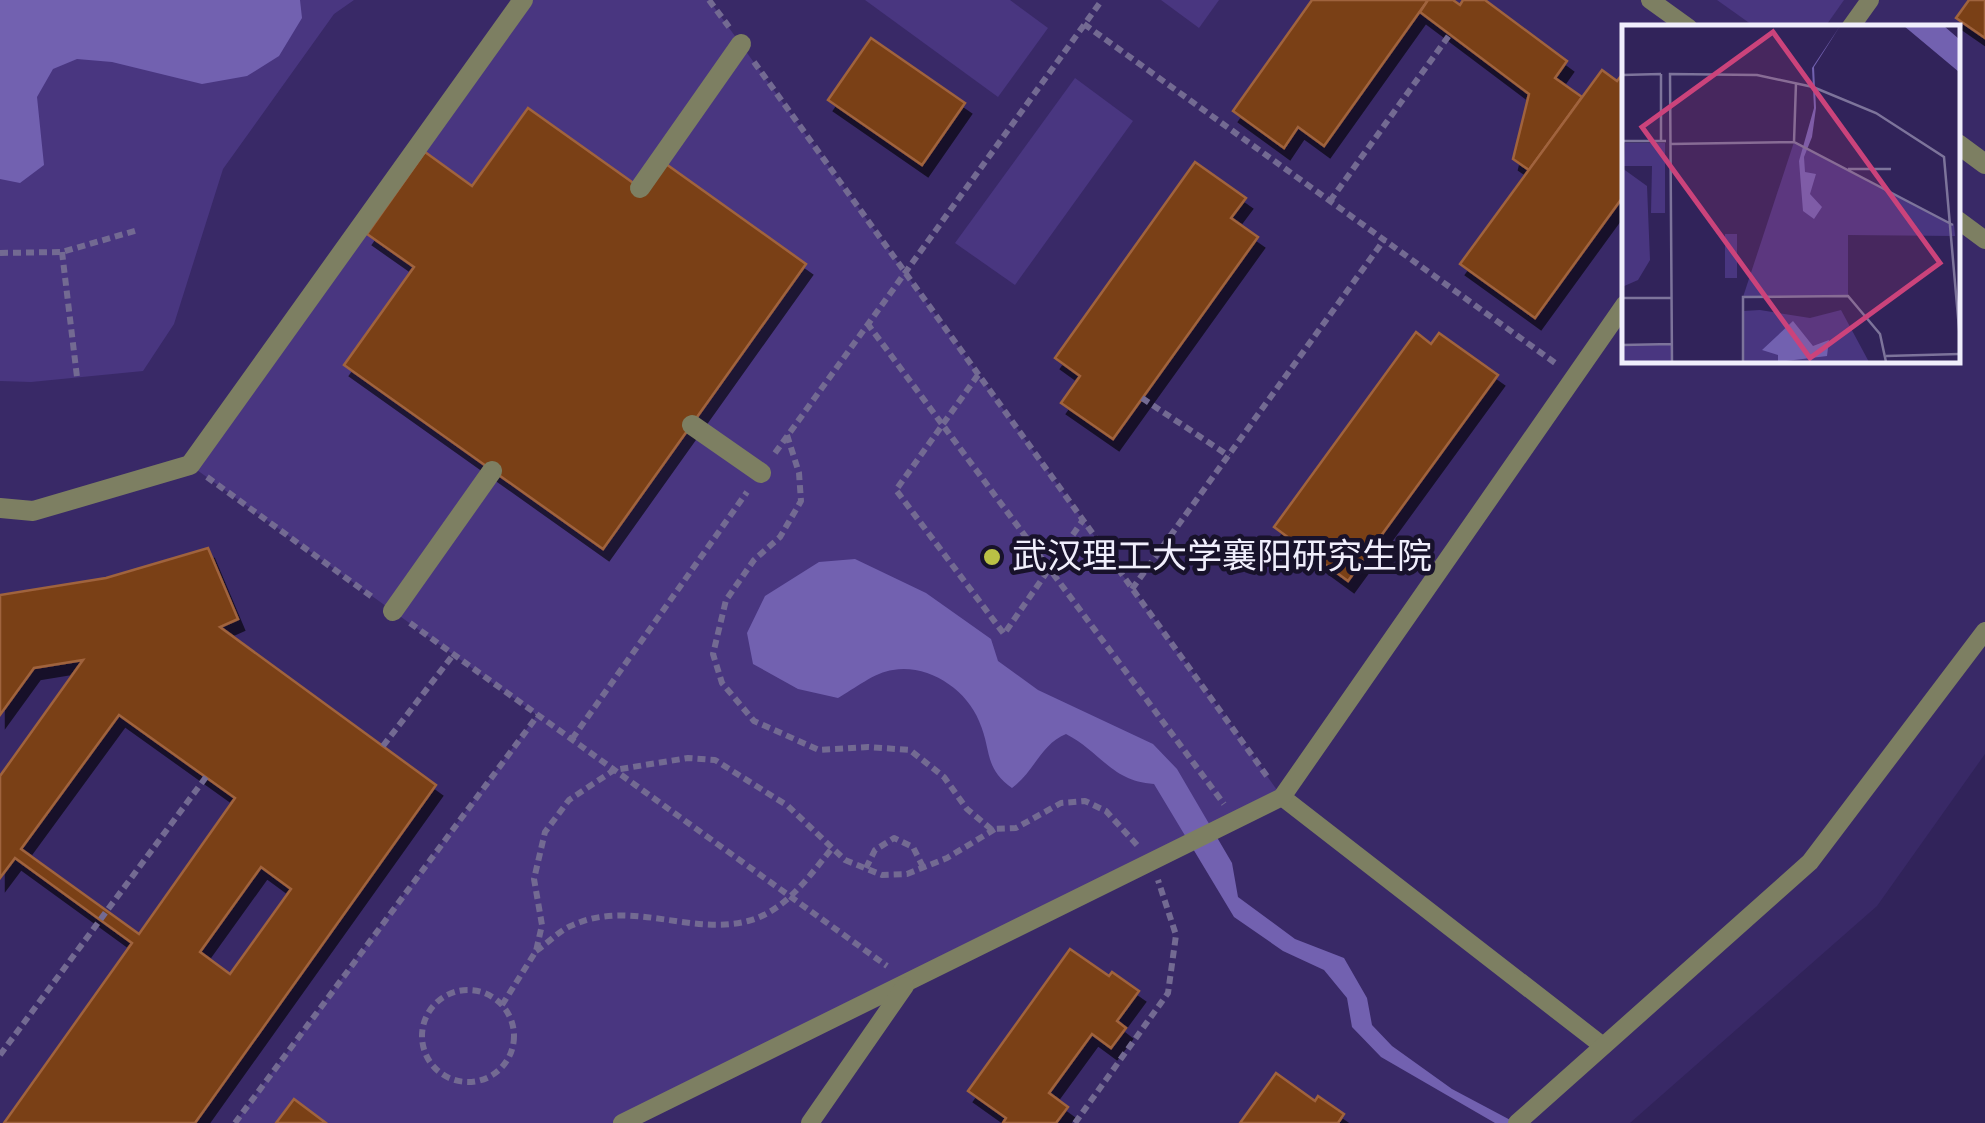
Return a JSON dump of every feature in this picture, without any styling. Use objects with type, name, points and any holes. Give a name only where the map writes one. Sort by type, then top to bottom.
[{"type":"street","points":[[0,508],[33,511],[190,465],[523,0]]},
{"type":"street","points":[[640,188],[740,44]]},
{"type":"street","points":[[1960,145],[1985,164]]},
{"type":"street","points":[[692,425],[761,473]]},
{"type":"street","points":[[393,612],[492,471]]},
{"type":"lane","points":[[1650,0],[1684,25]]},
{"type":"lane","points":[[1852,25],[1870,0]]},
{"type":"lane","points":[[1960,221],[1985,240]]},
{"type":"lane","points":[[622,1123],[1282,797],[1622,308]]},
{"type":"lane","points":[[1517,1123],[1810,862],[1985,631]]},
{"type":"lane","points":[[1282,797],[1603,1046]]},
{"type":"lane","points":[[810,1123],[908,982]]},
{"type":"path","points":[[709,0],[1282,797]]},
{"type":"path","points":[[572,739],[1102,0]]},
{"type":"path","points":[[1084,24],[1575,376]]},
{"type":"path","points":[[1330,201],[1450,34]]},
{"type":"path","points":[[0,253],[62,252],[138,230]]},
{"type":"path","points":[[1132,589],[1384,240]]},
{"type":"path","points":[[62,252],[77,378]]},
{"type":"path","points":[[867,323],[1236,820]]},
{"type":"path","points":[[978,374],[896,490],[1004,634],[1083,520]]},
{"type":"path","points":[[1142,398],[1229,456]]},
{"type":"path","points":[[787,436],[800,474],[800,501],[780,537],[754,560],[726,600],[713,654],[722,682],[754,721],[819,750],[910,750],[944,777],[967,809],[991,828],[1016,828],[1061,803],[1085,801],[1106,811],[1152,861],[1176,935],[1168,993],[1075,1123]]},
{"type":"path","points":[[190,465],[908,982]]},
{"type":"path","points":[[383,746],[453,654]]},
{"type":"path","points":[[235,1123],[538,715]]},
{"type":"path","points":[[502,1005],[536,951],[542,925],[534,879],[545,832],[569,800],[614,770],[688,758],[715,760],[788,806],[845,860],[882,874],[906,874],[947,858],[996,828]]},
{"type":"path","points":[[0,1055],[206,778]]},
{"type":"path","points":[[866,868],[875,850],[894,838],[913,847],[923,867]]},
{"type":"path","points":[[536,951],[573,925],[610,915],[649,916],[707,926],[750,921],[791,897],[833,847]]},
{"type":"path","points":[[475,990],[502,1005],[514,1032],[507,1061],[497,1072],[469,1083],[454,1081],[429,1063],[421,1034],[424,1019],[444,996],[475,990]]},
{"type":"shaded area","name":"武汉理工大学襄阳研究生院","points":[[0,0],[1985,0],[1985,754],[1877,906],[1630,1123],[0,1123]]},
{"type":"shaded area","points":[[0,0],[354,0],[334,14],[223,169],[174,324],[143,371],[31,382],[0,381]]},
{"type":"shaded area","points":[[0,0],[300,0],[302,18],[279,56],[247,76],[202,84],[112,62],[77,59],[53,69],[37,97],[44,165],[20,183],[0,179]]},
{"type":"shaded area","points":[[522,0],[709,0],[1282,797],[622,1123],[235,1123],[537,715],[190,465]]},
{"type":"shaded area","points":[[865,0],[1010,0],[1048,28],[998,97]]},
{"type":"shaded area","points":[[1161,0],[1219,0],[1199,28]]},
{"type":"shaded area","points":[[1717,0],[1844,0],[1826,25],[1752,25]]},
{"type":"shaded area","points":[[1075,78],[1133,121],[1015,285],[955,243]]},
{"type":"shaded area","points":[[855,559],[926,593],[991,639],[998,661],[1038,690],[1153,744],[1177,769],[1232,863],[1238,897],[1295,939],[1344,958],[1367,998],[1372,1025],[1392,1046],[1452,1089],[1516,1123],[1495,1123],[1381,1057],[1352,1027],[1347,998],[1324,970],[1283,951],[1234,917],[1154,784],[1116,772],[1066,734],[1050,744],[1012,788],[992,765],[973,709],[955,689],[932,675],[906,669],[886,671],[838,698],[798,689],[753,664],[747,633],[765,596],[819,562]]},
{"type":"building","points":[[1312,0],[1428,0],[1324,146],[1298,127],[1284,148],[1233,111]]},
{"type":"building","points":[[1428,0],[1453,0],[1460,5],[1463,0],[1485,0],[1567,61],[1555,78],[1582,97],[1529,170],[1513,159],[1529,94],[1420,12]]},
{"type":"building","points":[[1969,0],[1985,0],[1985,38],[1956,18]]},
{"type":"building","points":[[871,38],[965,103],[922,165],[828,100]]},
{"type":"building","points":[[1602,70],[1617,81],[1622,75],[1622,198],[1535,318],[1460,264]]},
{"type":"building","points":[[528,108],[646,192],[666,164],[806,264],[603,549],[344,365],[414,267],[367,234],[425,152],[472,186]]},
{"type":"building","points":[[1195,162],[1246,198],[1231,218],[1258,237],[1113,439],[1061,403],[1080,376],[1055,358]]},
{"type":"building","points":[[1416,332],[1431,344],[1439,333],[1498,375],[1348,581],[1274,527]]},
{"type":"building","points":[[208,548],[238,619],[220,627],[436,785],[195,1123],[4,1123],[132,943],[15,858],[0,878],[0,776],[83,660],[34,668],[0,715],[0,595],[106,578]],"holes":[[[119,715],[235,798],[139,934],[21,849]],[[261,867],[291,889],[230,974],[200,952]]]},
{"type":"building","points":[[1070,949],[1139,991],[1117,1021],[1126,1028],[1111,1048],[1092,1034],[1049,1093],[1068,1107],[1056,1123],[1003,1123],[1006,1118],[968,1091]]},
{"type":"building","points":[[1276,1073],[1315,1101],[1318,1096],[1344,1114],[1338,1123],[1240,1123]]},
{"type":"building","points":[[294,1099],[326,1123],[276,1123]]},
{"type":"place","name":"武汉理工大学襄阳研究生院","points":[[992,557]]}]
